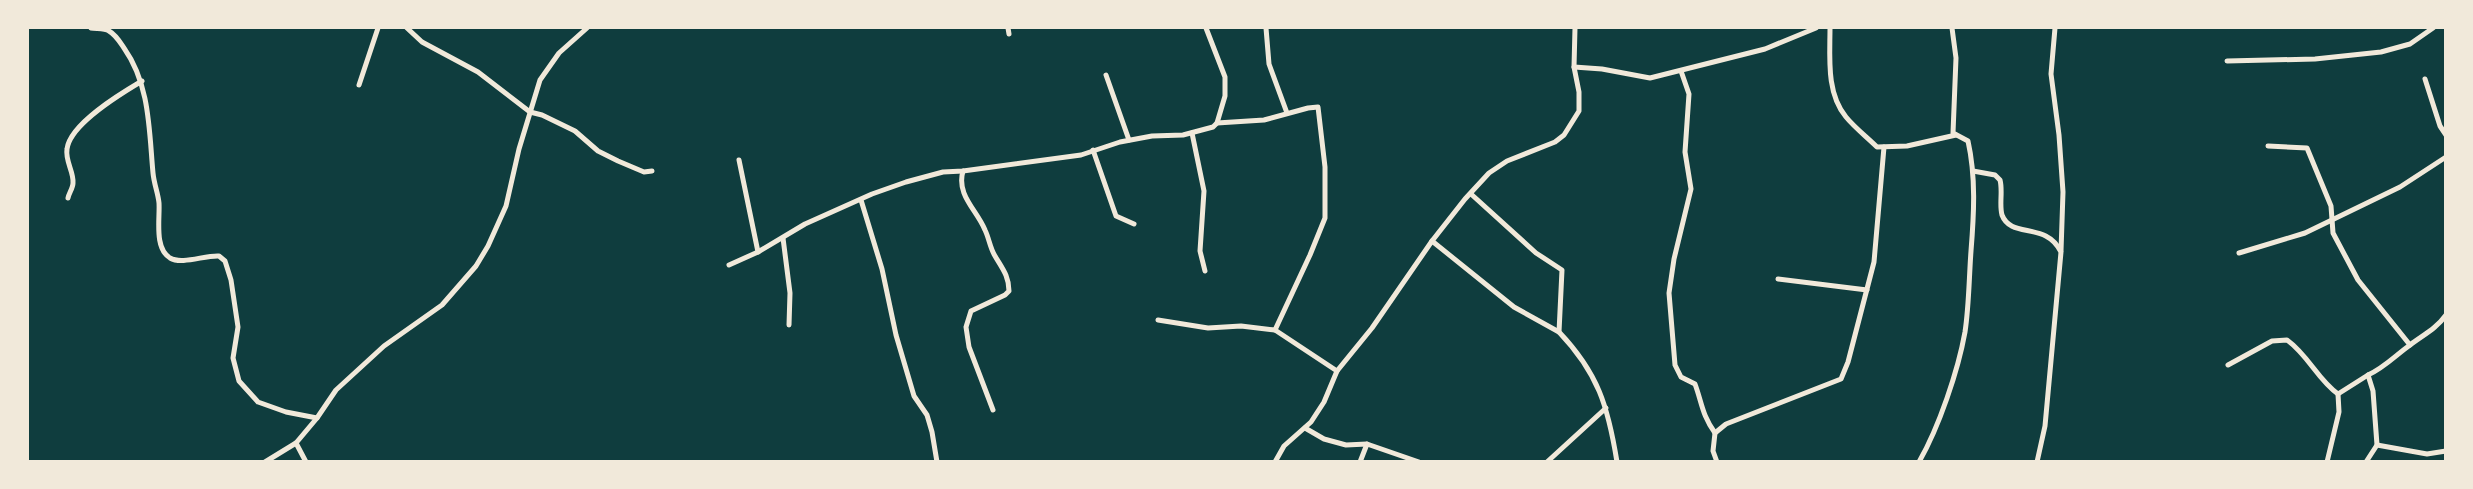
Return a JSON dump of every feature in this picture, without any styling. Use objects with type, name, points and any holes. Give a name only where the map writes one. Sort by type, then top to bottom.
[{"type":"street","points":[[91,28],[108,30],[118,39],[142,81],[150,126],[153,176],[162,249],[169,258],[178,260],[210,255],[219,256],[225,261],[231,280],[238,327],[233,358],[239,381],[258,402],[286,412],[317,418]]},
{"type":"street","points":[[359,85],[378,28]]},
{"type":"street","points":[[407,28],[422,42],[478,72],[530,112],[542,115],[574,131],[598,151],[618,161],[644,172],[652,171]]},
{"type":"street","points":[[265,462],[296,443],[317,418],[336,390],[384,346],[442,306],[476,266],[492,239],[506,206],[519,149],[540,80],[559,53],[587,28]]},
{"type":"street","points":[[729,265],[784,238],[805,224],[906,182],[943,172],[963,171],[1081,154],[1129,140],[1192,133],[1213,127],[1217,123],[1225,96],[1224,77],[1206,28]]},
{"type":"street","points":[[1266,28],[1269,64],[1287,114]]},
{"type":"street","points":[[1276,462],[1284,446],[1304,428],[1324,402],[1337,371],[1372,328],[1432,241],[1489,173],[1507,161],[1555,142],[1564,135],[1579,111],[1579,92],[1574,67],[1575,28]]},
{"type":"street","points":[[1574,67],[1602,69],[1650,78],[1765,49],[1816,28]]},
{"type":"street","points":[[1830,28],[1830,72],[1836,101],[1846,117],[1877,147],[1907,146],[1956,135]]},
{"type":"street","points":[[1919,462],[1943,411],[1965,332],[1974,207],[1974,171],[1968,141],[1953,133],[1952,128],[1956,58],[1952,28]]},
{"type":"street","points":[[2037,462],[2045,426],[2061,252],[2063,192],[2060,135],[2051,74],[2055,28]]},
{"type":"street","points":[[2227,61],[2315,59],[2381,52],[2410,44],[2433,28]]},
{"type":"street","points":[[1681,71],[1689,94],[1685,152],[1690,189],[1674,259],[1669,293],[1675,365],[1681,377],[1695,384],[1700,397],[1701,410],[1715,433],[1713,451],[1717,462]]},
{"type":"street","points":[[1106,75],[1129,140]]},
{"type":"street","points":[[2425,79],[2440,126],[2446,135]]},
{"type":"street","points":[[68,198],[73,184],[66,148],[72,135],[92,114],[142,81]]},
{"type":"street","points":[[1217,123],[1264,120],[1318,107],[1326,168],[1325,218],[1275,330]]},
{"type":"street","points":[[1192,133],[1204,191],[1200,252],[1205,271]]},
{"type":"street","points":[[2268,146],[2307,148],[2331,206],[2334,219],[2333,233],[2358,280],[2410,345]]},
{"type":"street","points":[[1715,433],[1726,424],[1841,379],[1848,362],[1874,262],[1884,147]]},
{"type":"street","points":[[1093,150],[1116,216],[1134,224]]},
{"type":"street","points":[[2239,253],[2305,233],[2400,187],[2446,157]]},
{"type":"street","points":[[739,160],[758,252]]},
{"type":"street","points":[[963,171],[960,180],[962,189],[974,213],[985,228],[994,254],[1006,273],[1009,284],[1009,291],[1005,295],[971,311],[966,327],[969,347],[993,410]]},
{"type":"street","points":[[1974,171],[1995,175],[2000,180],[2002,212],[2008,223],[2026,230],[2045,234],[2058,244],[2061,252]]},
{"type":"street","points":[[1471,194],[1536,253],[1562,270],[1559,332]]},
{"type":"street","points":[[861,200],[882,269],[896,335],[914,396],[927,415],[937,462]]},
{"type":"street","points":[[784,238],[790,293],[790,325]]},
{"type":"street","points":[[1432,241],[1514,307],[1559,332],[1583,360],[1598,384],[1606,408],[1617,462]]},
{"type":"street","points":[[1778,279],[1867,290]]},
{"type":"street","points":[[2338,394],[2368,375],[2377,372],[2410,345],[2430,332],[2446,315]]},
{"type":"street","points":[[1158,320],[1208,328],[1241,326],[1275,330],[1337,371]]},
{"type":"street","points":[[2228,364],[2272,341],[2288,340],[2301,350],[2330,388],[2338,394],[2339,412],[2327,462]]},
{"type":"street","points":[[2366,462],[2377,445],[2373,391],[2368,375]]},
{"type":"street","points":[[1547,462],[1606,408]]},
{"type":"street","points":[[1304,428],[1324,439],[1346,445],[1367,444],[1419,462]]},
{"type":"street","points":[[296,443],[306,462]]},
{"type":"street","points":[[1360,462],[1367,444]]},
{"type":"street","points":[[2377,445],[2427,454],[2446,451]]}]
